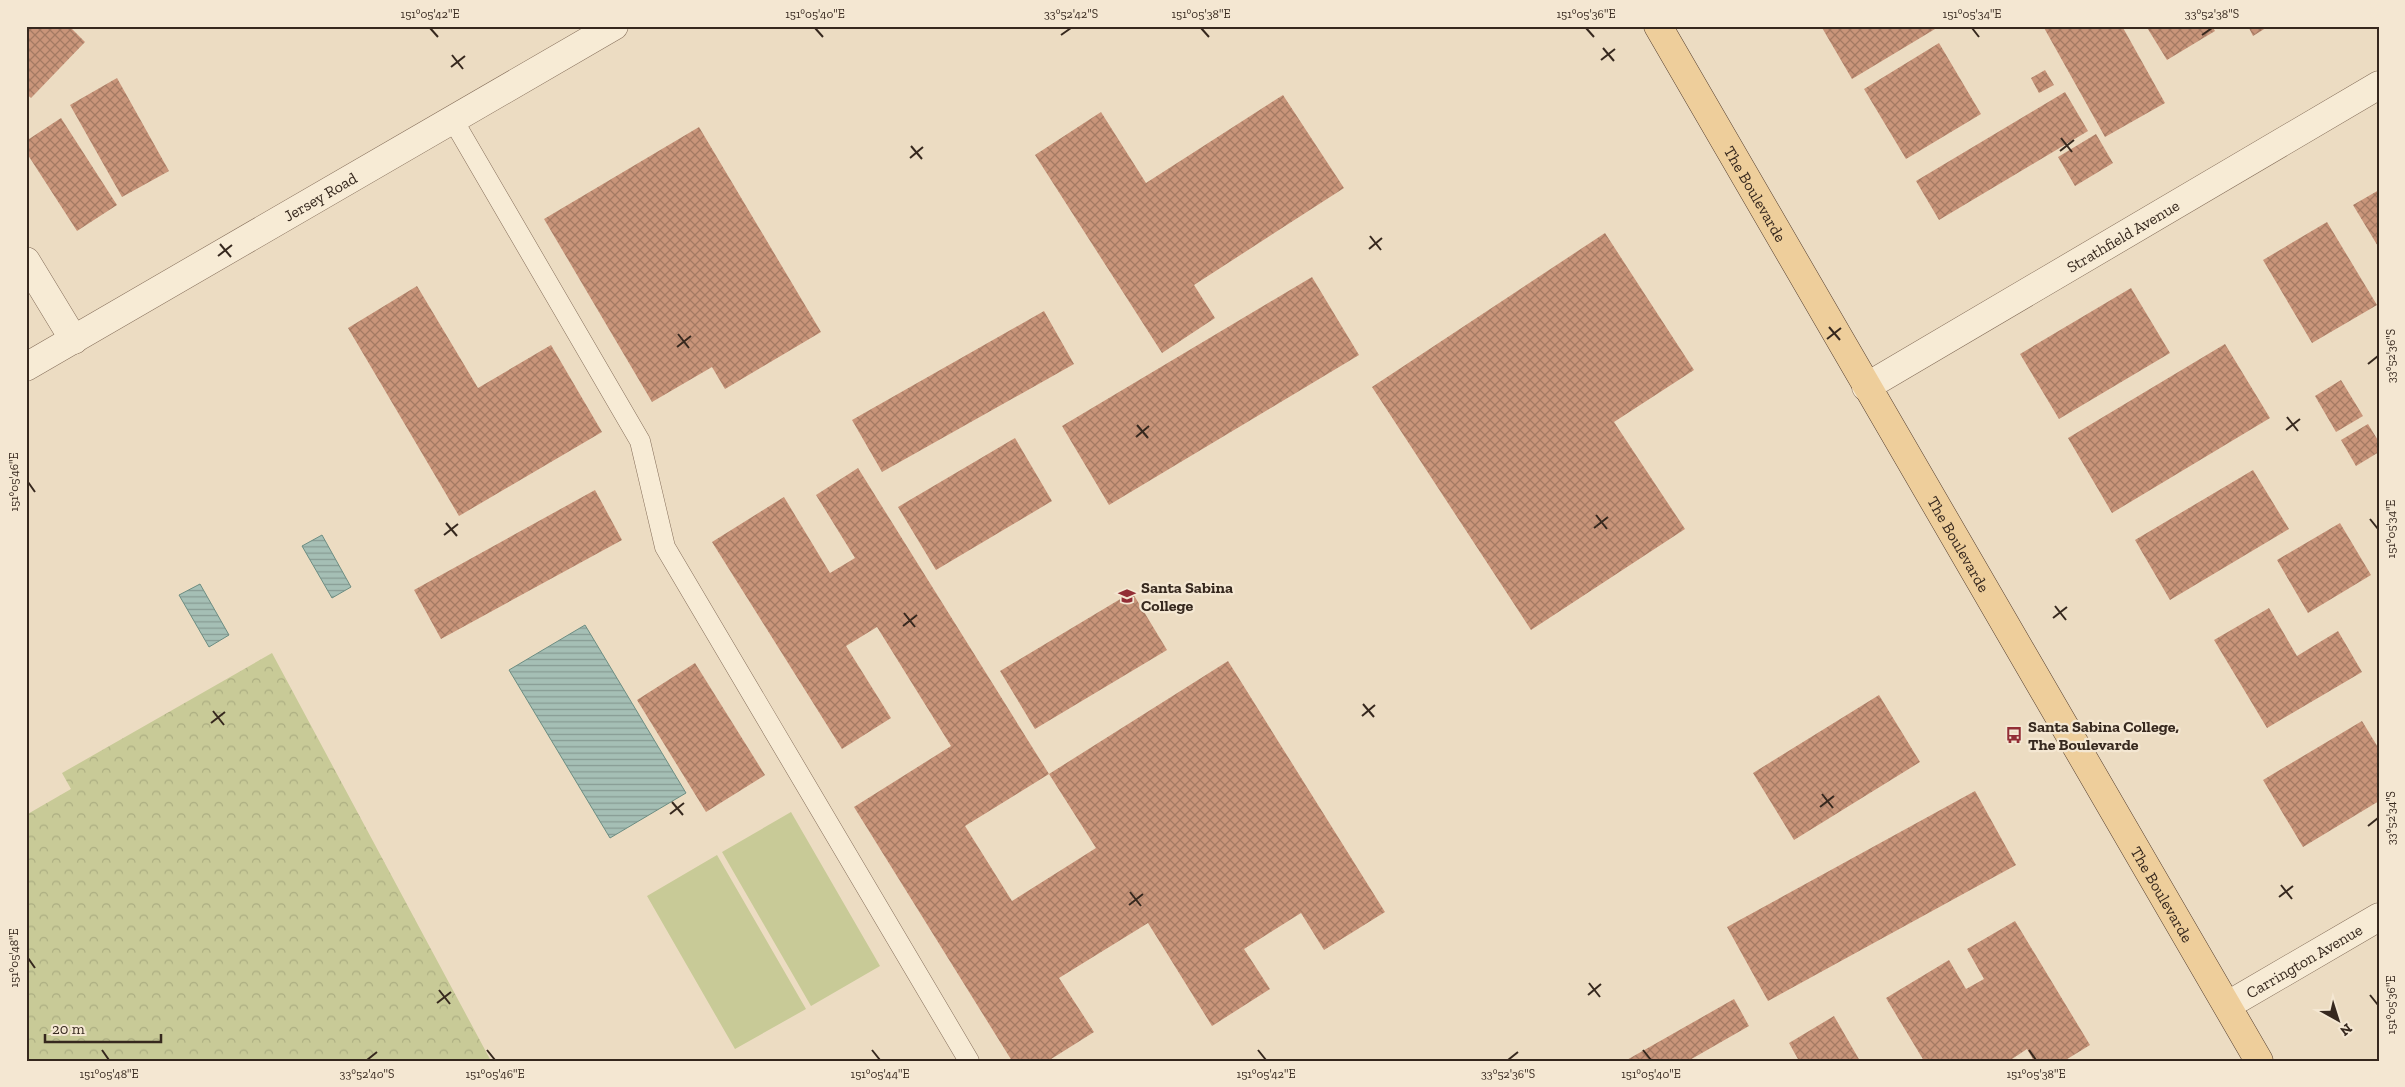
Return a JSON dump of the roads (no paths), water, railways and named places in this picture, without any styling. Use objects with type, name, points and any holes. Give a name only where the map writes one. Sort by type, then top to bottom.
[{"type":"main road","name":"The Boulevarde","points":[[1658,26],[2259,1061]]},
{"type":"street","name":"Jersey Road","points":[[26,367],[614,26]]},
{"type":"street","name":"Strathfield Avenue","points":[[1866,387],[2379,85]]},
{"type":"street","points":[[26,261],[74,340]]},
{"type":"street","name":"Carrington Avenue","points":[[2228,1005],[2379,917]]},
{"type":"lane","points":[[453,120],[640,441],[665,547],[969,1061]]},
{"type":"place","name":"Santa Sabina College","points":[[1127,596]]},
{"type":"place","name":"Santa Sabina College, The Boulevarde","points":[[2014,735]]}]
